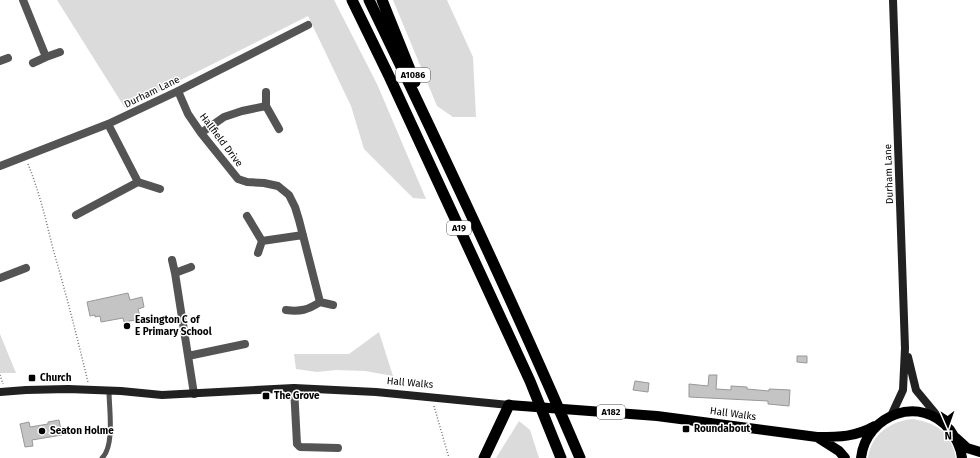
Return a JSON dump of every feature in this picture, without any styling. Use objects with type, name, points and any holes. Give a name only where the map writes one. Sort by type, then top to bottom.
[{"type":"highway","name":"A1086","points":[[347,0],[389,76]]},
{"type":"highway","name":"A19","points":[[352,0],[389,76],[530,381],[560,458]]},
{"type":"highway","name":"A19","points":[[369,0],[442,152],[550,386],[579,458]]},
{"type":"highway","name":"A1086","points":[[382,0],[407,59],[442,152]]},
{"type":"highway","points":[[484,458],[509,405]]},
{"type":"highway","points":[[551,432],[556,458]]},
{"type":"main road","name":"Durham Lane","points":[[891,416],[903,390],[906,348],[893,0]]},
{"type":"main road","name":"Durham Lane","points":[[906,348],[916,390],[945,424]]},
{"type":"main road","name":"Hall Walks","points":[[0,392],[47,389],[90,389],[162,395],[294,388],[376,392],[509,405],[657,416],[817,437],[844,437],[862,433],[891,416]]},
{"type":"main road","points":[[891,416],[903,412],[918,412],[929,415],[945,424],[956,438],[967,448],[980,452]]},
{"type":"main road","points":[[861,458],[864,443],[875,426]]},
{"type":"main road","name":"Hall Walks","points":[[817,437],[845,458]]},
{"type":"main road","points":[[956,438],[962,458]]},
{"type":"street","points":[[23,0],[46,56]]},
{"type":"street","name":"Durham Lane","points":[[0,166],[108,124],[178,91],[308,25]]},
{"type":"street","points":[[33,62],[60,52]]},
{"type":"street","name":"Hallfield Drive","points":[[178,91],[188,114],[201,133],[238,179],[247,182],[264,182],[278,186],[289,195],[295,207],[320,302]]},
{"type":"street","points":[[266,92],[266,106],[279,129]]},
{"type":"street","points":[[201,133],[224,117],[242,111],[266,106]]},
{"type":"street","points":[[108,124],[138,182],[160,189]]},
{"type":"street","points":[[76,215],[138,182]]},
{"type":"street","points":[[247,216],[262,241],[258,253]]},
{"type":"street","points":[[262,241],[303,235]]},
{"type":"street","points":[[172,260],[176,273],[194,394]]},
{"type":"street","points":[[176,273],[191,267]]},
{"type":"street","points":[[0,278],[26,268]]},
{"type":"street","points":[[286,310],[296,312],[310,309],[320,302],[333,305]]},
{"type":"street","points":[[188,356],[245,344]]},
{"type":"street","points":[[294,388],[297,444],[300,447],[338,448]]},
{"type":"lane","points":[[102,458],[107,452],[110,439],[109,391]]},
{"type":"path","points":[[24,156],[33,177],[75,328],[90,389]]},
{"type":"path","points":[[431,397],[449,458]]},
{"type":"shaded area","points":[[57,0],[334,0],[377,84],[426,199],[413,198],[364,149],[351,106],[308,16],[125,108]]},
{"type":"shaded area","points":[[393,0],[447,0],[473,57],[476,117],[453,117],[437,106]]},
{"type":"shaded area","points":[[379,332],[393,376],[365,371],[336,370],[317,372],[296,369],[294,354],[349,354]]},
{"type":"shaded area","points":[[0,334],[16,373],[0,373]]},
{"type":"shaded area","points":[[913,419],[930,424],[942,431],[947,436],[956,458],[868,458],[873,442],[883,430],[905,420]]},
{"type":"shaded area","points":[[519,421],[530,430],[539,458],[496,458]]},
{"type":"building","points":[[128,293],[130,300],[142,297],[144,307],[138,309],[141,319],[124,322],[123,318],[101,322],[100,316],[90,316],[87,302]]},
{"type":"building","points":[[797,356],[807,356],[807,363],[797,362]]},
{"type":"building","points":[[709,375],[717,375],[716,389],[731,390],[731,386],[769,391],[769,389],[790,390],[789,406],[768,404],[768,401],[689,397],[689,384],[708,386]]},
{"type":"building","points":[[635,381],[649,383],[648,392],[633,390]]},
{"type":"building","name":"Seaton Holme","points":[[59,420],[62,435],[32,440],[33,446],[25,447],[20,424],[29,422],[30,427],[48,424],[48,422]]},
{"type":"place","name":"Easington C of E Primary School","points":[[127,326]]},
{"type":"place","name":"Church","points":[[32,378]]},
{"type":"place","name":"The Grove","points":[[266,396]]},
{"type":"place","name":"Roundabout","points":[[686,429]]},
{"type":"place","name":"Seaton Holme","points":[[42,431]]}]
